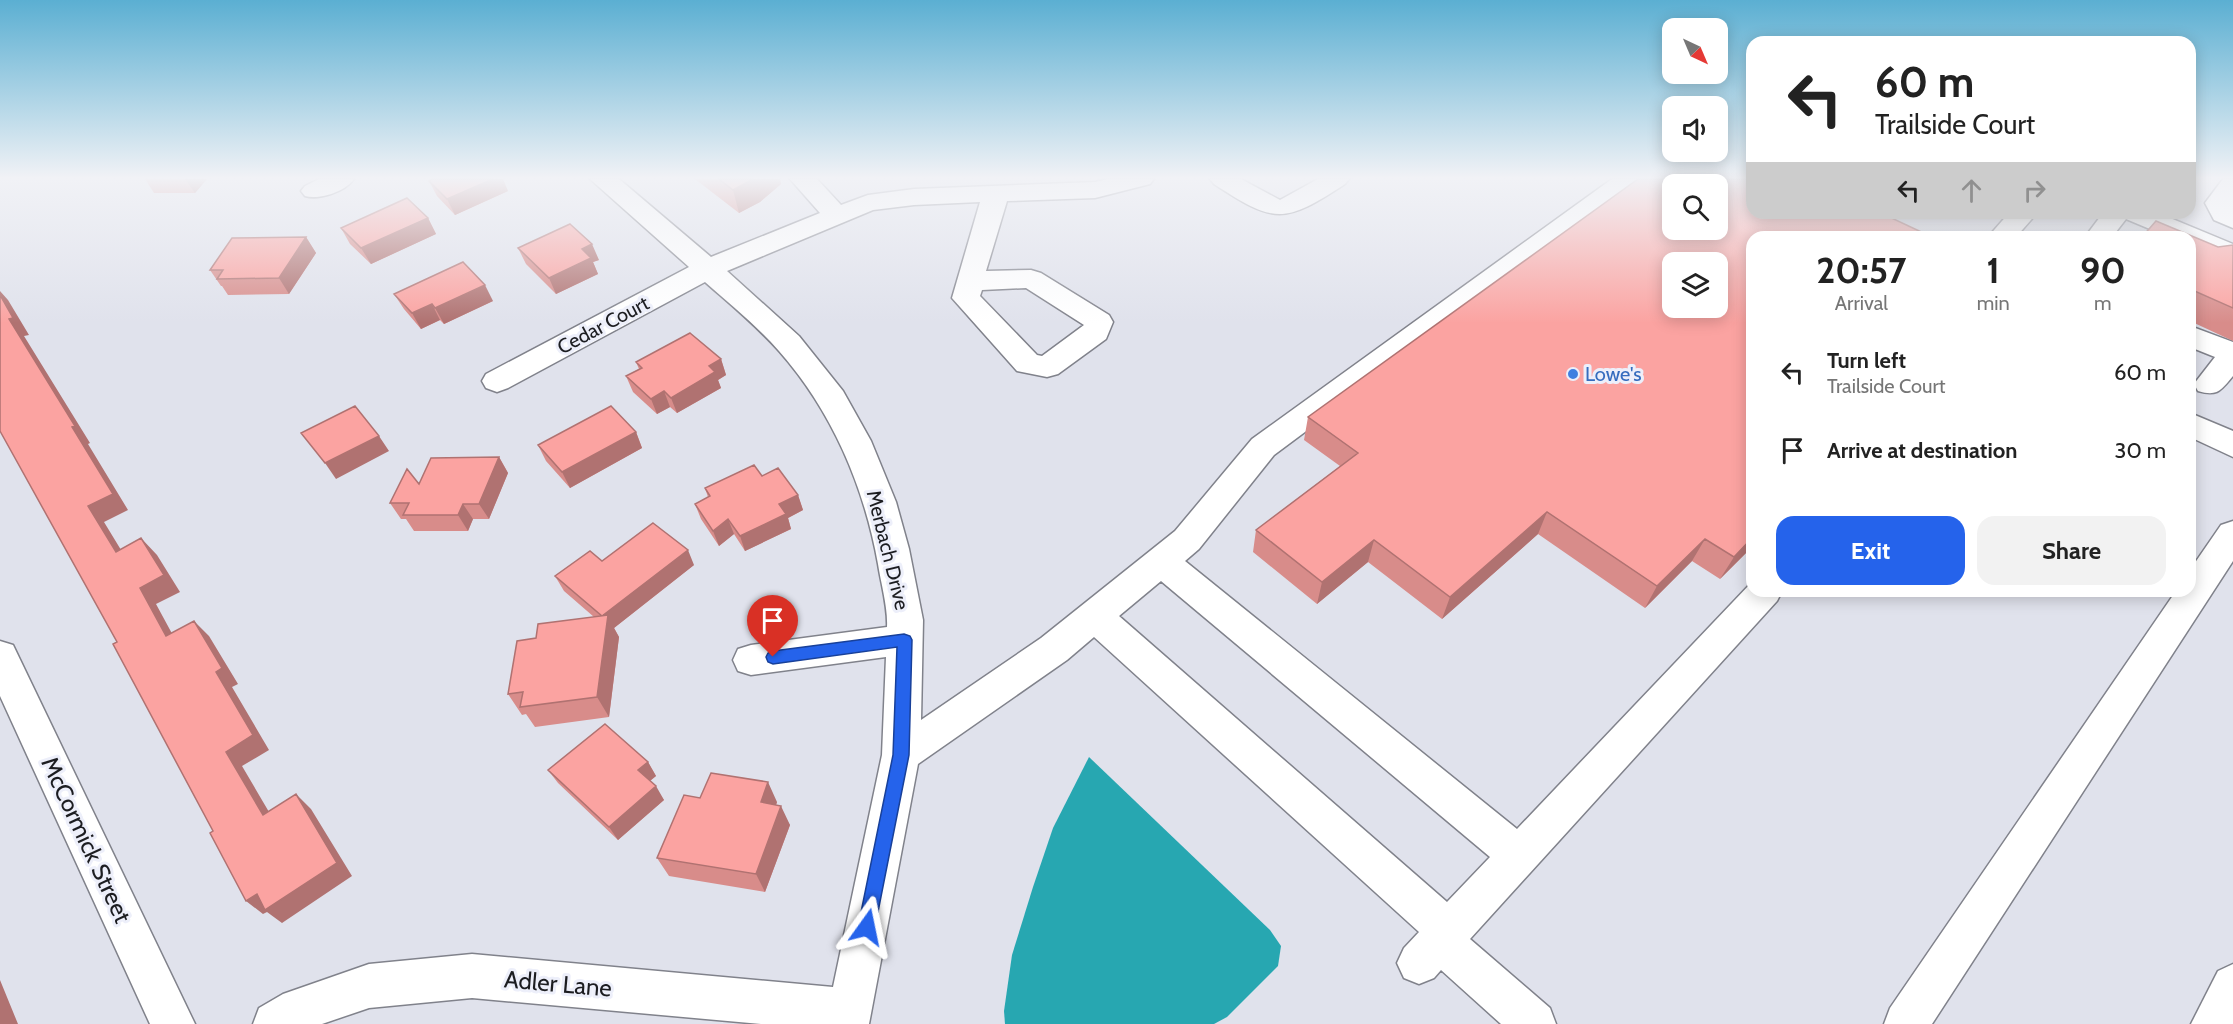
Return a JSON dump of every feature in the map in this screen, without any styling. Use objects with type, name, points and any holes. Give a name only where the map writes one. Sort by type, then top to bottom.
[{"type":"street","name":"Merbach Drive","points":[[659,227],[789,343],[832,399],[855,441],[880,502],[892,549],[905,620],[901,755],[848,1017]]},
{"type":"street","name":"Cedar Court","points":[[497,381],[708,269],[811,227]]},
{"type":"street","points":[[969,281],[986,227]]},
{"type":"street","points":[[901,755],[1054,649],[1187,540],[1263,447],[1564,227]]},
{"type":"street","points":[[2196,240],[2233,254]]},
{"type":"street","points":[[2196,339],[2233,354],[2209,384]]},
{"type":"street","points":[[2196,427],[2233,445]]},
{"type":"street","points":[[2196,589],[2233,534]]},
{"type":"street","points":[[1161,561],[1519,856]]},
{"type":"street","points":[[1436,945],[1760,597]]},
{"type":"street","points":[[1906,1024],[2191,597]]},
{"type":"street","points":[[1095,616],[1436,945],[1534,1024]]},
{"type":"street","points":[[751,660],[904,640]]},
{"type":"street","name":"McCormick Street","points":[[0,656],[173,1024]]},
{"type":"street","name":"Adler Lane","points":[[275,1024],[299,1010],[369,986],[472,976],[848,1017]]},
{"type":"street","points":[[2213,1024],[2233,986]]},
{"type":"water","points":[[1089,757],[1270,930],[1281,946],[1278,966],[1227,1017],[1214,1024],[1005,1024],[1004,1011],[1012,955],[1033,887],[1053,828]]},
{"type":"building","points":[[344,227],[408,227],[361,248],[341,228]]},
{"type":"building","points":[[564,227],[573,227],[592,244],[582,249],[591,258],[549,278],[518,248]]},
{"type":"building","name":"Lowe's","points":[[1572,227],[1662,227],[1662,240],[1728,240],[1728,227],[1910,227],[1919,231],[1746,231],[1746,544],[1734,557],[1705,539],[1657,586],[1547,512],[1450,597],[1374,540],[1322,582],[1256,530],[1358,453],[1308,417]]},
{"type":"building","points":[[2151,227],[2170,227],[2180,231],[2147,231]]},
{"type":"building","points":[[306,237],[279,278],[217,279],[223,270],[210,270],[232,238]]},
{"type":"building","points":[[2196,238],[2218,247],[2233,245],[2233,308],[2196,292]]},
{"type":"building","points":[[463,262],[485,285],[435,308],[432,304],[412,313],[394,294]]},
{"type":"building","points":[[0,295],[13,318],[9,319],[75,426],[72,427],[113,494],[88,506],[116,552],[141,538],[164,575],[140,588],[166,636],[194,621],[222,668],[216,672],[253,735],[226,752],[263,815],[296,794],[337,863],[265,910],[257,894],[246,901],[210,833],[213,831],[113,644],[117,642],[0,431]]},
{"type":"building","points":[[690,333],[721,359],[709,366],[715,372],[671,398],[664,391],[651,399],[626,376],[642,368],[636,362]]},
{"type":"building","points":[[355,406],[379,436],[325,463],[301,433]]},
{"type":"building","points":[[611,406],[636,432],[562,472],[538,445]]},
{"type":"building","points":[[499,457],[479,504],[463,504],[458,515],[403,515],[409,503],[390,503],[407,469],[419,484],[431,458]]},
{"type":"building","points":[[754,465],[762,476],[778,468],[798,495],[779,504],[786,514],[740,536],[728,519],[713,531],[695,504],[710,496],[705,488]]},
{"type":"building","points":[[653,523],[688,550],[602,616],[555,576],[590,551],[602,561]]},
{"type":"building","points":[[608,615],[597,697],[520,707],[523,692],[508,694],[517,641],[536,638],[538,624]]},
{"type":"building","points":[[605,724],[648,762],[638,770],[656,786],[609,827],[548,770]]},
{"type":"building","points":[[711,773],[768,782],[761,802],[781,806],[756,874],[657,858],[684,795],[700,798]]},
{"type":"place","name":"Lowe's","points":[[1573,374]]},
{"type":"route","points":[[773,657],[904,640],[901,755],[867,927]]}]
